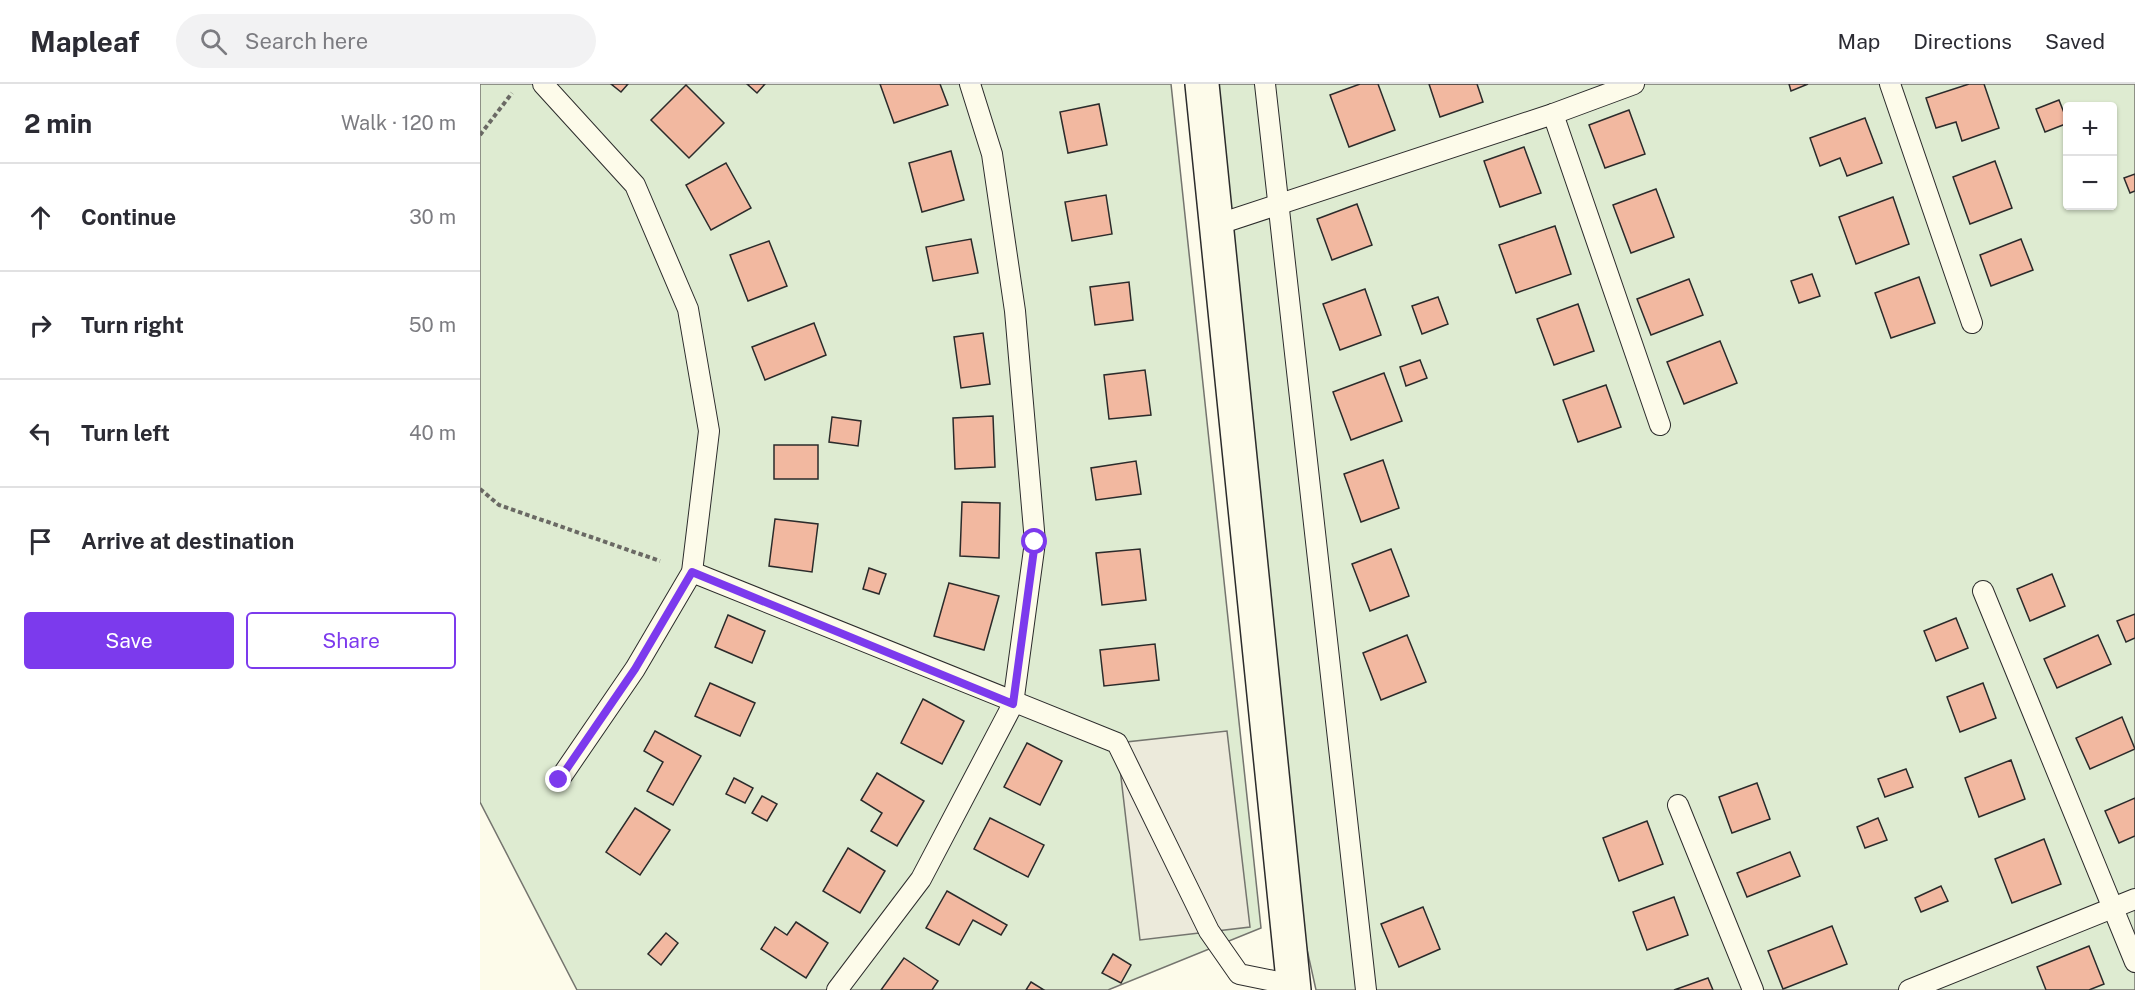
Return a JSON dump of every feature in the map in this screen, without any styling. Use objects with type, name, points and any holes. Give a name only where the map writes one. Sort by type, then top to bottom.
[{"type":"street","points":[[1202,84],[1294,987]]},
{"type":"lane","points":[[543,84],[635,185],[688,309],[709,431],[692,572],[635,669],[559,780]]},
{"type":"lane","points":[[837,990],[921,879],[1013,704],[1035,542],[1016,311],[992,154],[970,84]]},
{"type":"lane","points":[[1265,84],[1366,990]]},
{"type":"lane","points":[[1216,225],[1553,114],[1634,84]]},
{"type":"lane","points":[[1890,84],[1972,323]]},
{"type":"lane","points":[[1553,114],[1660,425]]},
{"type":"lane","points":[[692,572],[1013,704],[1117,743],[1209,931],[1239,974],[1294,987]]},
{"type":"lane","points":[[1983,591],[2135,962]]},
{"type":"lane","points":[[1678,805],[1753,990]]},
{"type":"lane","points":[[1908,990],[2135,899]]},
{"type":"path","points":[[480,135],[518,84]]},
{"type":"path","points":[[480,489],[498,505],[692,572]]},
{"type":"green space","points":[[480,84],[1171,84],[1261,928],[1108,990],[577,990],[480,802]]},
{"type":"green space","points":[[1215,84],[2135,84],[2135,990],[1316,990],[1300,918]]},
{"type":"shaded area","points":[[1227,731],[1250,927],[1140,940],[1117,743]]},
{"type":"building","points":[[611,84],[628,84],[621,92]]},
{"type":"building","points":[[747,84],[765,84],[757,93]]},
{"type":"building","points":[[880,84],[940,84],[948,105],[894,123]]},
{"type":"building","points":[[1360,84],[1378,84],[1395,130],[1349,147],[1330,95]]},
{"type":"building","points":[[1429,84],[1477,84],[1483,102],[1440,117]]},
{"type":"building","points":[[1789,84],[1808,84],[1791,91]]},
{"type":"building","points":[[1969,84],[1984,84],[1999,128],[1962,141],[1956,122],[1936,128],[1926,98]]},
{"type":"building","points":[[686,85],[724,123],[689,158],[651,120]]},
{"type":"building","points":[[2059,100],[2063,110],[2063,125],[2045,132],[2036,109]]},
{"type":"building","points":[[1099,104],[1107,145],[1068,153],[1060,112]]},
{"type":"building","points":[[1629,110],[1645,154],[1605,168],[1589,125]]},
{"type":"building","points":[[1865,118],[1882,163],[1847,176],[1840,158],[1820,166],[1810,138]]},
{"type":"building","points":[[1524,147],[1541,193],[1500,207],[1484,161]]},
{"type":"building","points":[[951,151],[964,200],[922,212],[909,163]]},
{"type":"building","points":[[1995,161],[2012,208],[1970,224],[1953,177]]},
{"type":"building","points":[[726,163],[751,208],[711,230],[686,185]]},
{"type":"building","points":[[2135,174],[2135,191],[2130,193],[2124,178]]},
{"type":"building","points":[[1656,189],[1674,237],[1631,253],[1613,205]]},
{"type":"building","points":[[1106,195],[1112,234],[1072,241],[1065,202]]},
{"type":"building","points":[[1893,197],[1909,244],[1856,264],[1839,217]]},
{"type":"building","points":[[1357,204],[1372,245],[1332,260],[1317,219]]},
{"type":"building","points":[[1555,226],[1571,274],[1516,293],[1499,245]]},
{"type":"building","points":[[971,239],[978,273],[933,281],[926,247]]},
{"type":"building","points":[[2021,239],[2033,270],[1991,286],[1980,255]]},
{"type":"building","points":[[769,241],[787,286],[748,301],[730,255]]},
{"type":"building","points":[[1812,274],[1820,296],[1799,303],[1791,281]]},
{"type":"building","points":[[1919,277],[1935,323],[1891,338],[1875,293]]},
{"type":"building","points":[[1689,279],[1703,315],[1651,335],[1637,299]]},
{"type":"building","points":[[1129,282],[1133,320],[1095,325],[1090,287]]},
{"type":"building","points":[[1365,289],[1381,335],[1340,350],[1323,304]]},
{"type":"building","points":[[1438,297],[1448,324],[1422,334],[1412,306]]},
{"type":"building","points":[[1578,304],[1594,351],[1554,365],[1537,319]]},
{"type":"building","points":[[814,323],[826,355],[765,380],[752,347]]},
{"type":"building","points":[[983,333],[990,384],[961,388],[954,337]]},
{"type":"building","points":[[1720,341],[1737,383],[1684,404],[1667,362]]},
{"type":"building","points":[[1420,360],[1427,378],[1406,386],[1400,367]]},
{"type":"building","points":[[1145,370],[1151,415],[1109,419],[1104,375]]},
{"type":"building","points":[[1384,373],[1402,421],[1351,440],[1333,392]]},
{"type":"building","points":[[1606,385],[1621,427],[1578,442],[1563,400]]},
{"type":"building","points":[[993,416],[995,467],[955,469],[953,418]]},
{"type":"building","points":[[832,417],[861,421],[858,446],[829,442]]},
{"type":"building","points":[[774,445],[818,445],[818,479],[774,479]]},
{"type":"building","points":[[1383,460],[1399,508],[1361,522],[1344,474]]},
{"type":"building","points":[[1136,461],[1141,494],[1096,500],[1091,468]]},
{"type":"building","points":[[962,502],[1000,503],[999,558],[960,556]]},
{"type":"building","points":[[775,519],[818,524],[812,572],[769,566]]},
{"type":"building","points":[[1140,549],[1146,600],[1102,605],[1096,553]]},
{"type":"building","points":[[1391,549],[1409,596],[1370,611],[1352,564]]},
{"type":"building","points":[[869,568],[886,574],[879,594],[863,589]]},
{"type":"building","points":[[2052,574],[2065,606],[2030,621],[2017,589]]},
{"type":"building","points":[[949,583],[999,596],[984,650],[934,636]]},
{"type":"building","points":[[2135,614],[2135,638],[2126,642],[2117,621]]},
{"type":"building","points":[[728,615],[765,631],[752,663],[715,647]]},
{"type":"building","points":[[1956,618],[1968,648],[1936,661],[1924,631]]},
{"type":"building","points":[[1407,635],[1426,682],[1381,700],[1363,653]]},
{"type":"building","points":[[2098,635],[2111,664],[2057,688],[2044,659]]},
{"type":"building","points":[[1155,644],[1159,680],[1104,686],[1100,650]]},
{"type":"building","points":[[710,683],[755,703],[740,736],[695,716]]},
{"type":"building","points":[[1983,683],[1996,718],[1960,732],[1947,697]]},
{"type":"building","points":[[923,699],[964,721],[942,764],[901,743]]},
{"type":"building","points":[[2122,717],[2135,749],[2090,769],[2076,738]]},
{"type":"building","points":[[655,731],[701,756],[673,805],[647,791],[663,762],[644,751]]},
{"type":"building","points":[[1027,743],[1062,761],[1040,805],[1004,787]]},
{"type":"building","points":[[2011,760],[2025,799],[1979,817],[1965,778]]},
{"type":"building","points":[[1906,769],[1913,787],[1885,797],[1878,779]]},
{"type":"building","points":[[877,773],[924,801],[897,846],[871,831],[882,813],[861,800]]},
{"type":"building","points":[[734,778],[753,788],[745,803],[726,794]]},
{"type":"building","points":[[1757,783],[1770,819],[1732,833],[1719,797]]},
{"type":"building","points":[[762,796],[777,804],[767,821],[752,813]]},
{"type":"building","points":[[2135,798],[2135,836],[2119,843],[2105,811]]},
{"type":"building","points":[[635,808],[670,830],[640,875],[606,852]]},
{"type":"building","points":[[990,818],[1044,845],[1028,877],[974,849]]},
{"type":"building","points":[[1878,818],[1887,840],[1865,848],[1857,827]]},
{"type":"building","points":[[1647,821],[1663,864],[1619,881],[1603,838]]},
{"type":"building","points":[[2044,839],[2061,884],[2012,903],[1995,859]]},
{"type":"building","points":[[848,848],[885,871],[860,913],[823,891]]},
{"type":"building","points":[[1790,852],[1800,876],[1747,897],[1737,873]]},
{"type":"building","points":[[1941,886],[1948,901],[1921,912],[1915,898]]},
{"type":"building","points":[[947,891],[1007,925],[1001,935],[973,920],[959,945],[926,928]]},
{"type":"building","points":[[1674,897],[1688,935],[1647,950],[1633,912]]},
{"type":"building","points":[[1423,907],[1440,949],[1399,967],[1381,924]]},
{"type":"building","points":[[796,922],[828,943],[806,978],[761,949],[775,927],[787,935]]},
{"type":"building","points":[[1832,926],[1847,964],[1783,989],[1768,951]]},
{"type":"building","points":[[666,933],[678,943],[661,965],[648,954]]},
{"type":"building","points":[[2089,946],[2104,984],[2089,990],[2046,990],[2037,967]]},
{"type":"building","points":[[1113,954],[1131,965],[1121,983],[1102,973]]},
{"type":"building","points":[[904,958],[938,981],[932,990],[881,990]]},
{"type":"building","points":[[1708,978],[1713,990],[1674,990]]},
{"type":"building","points":[[1031,982],[1044,990],[1026,990]]},
{"type":"route","points":[[559,780],[635,669],[692,572],[1013,704],[1035,542]]}]
